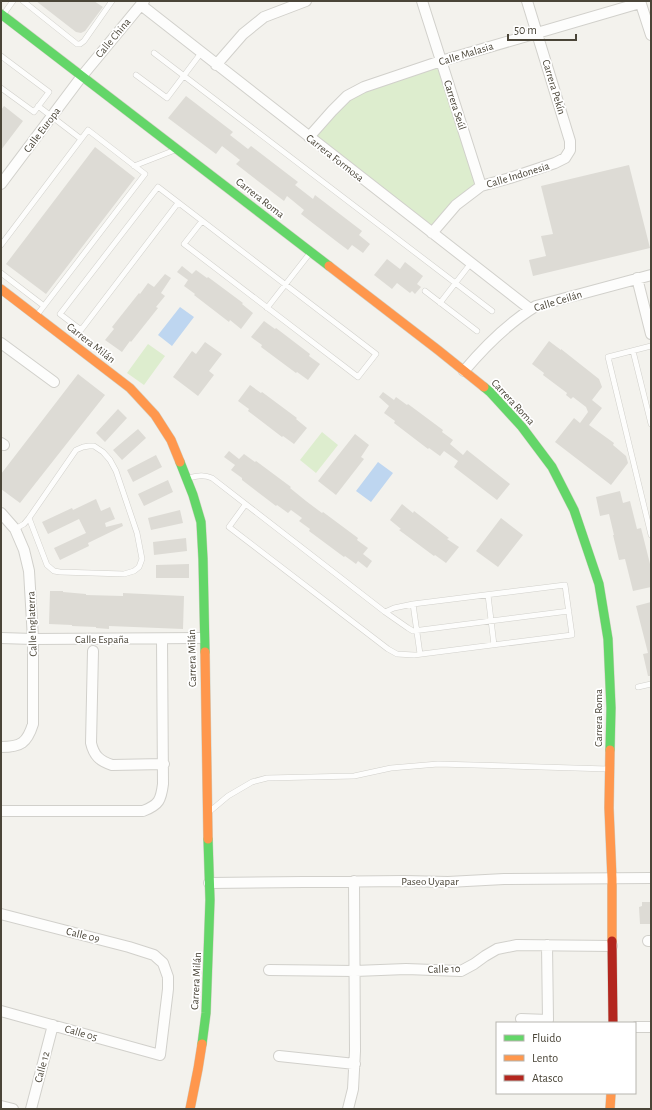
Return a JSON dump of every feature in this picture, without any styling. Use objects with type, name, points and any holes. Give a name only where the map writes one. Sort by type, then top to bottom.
[{"type":"street","points":[[216,65],[243,34],[264,17],[306,1]]},
{"type":"street","name":"Carrera Seúl","points":[[422,1],[481,186]]},
{"type":"street","name":"Carrera Pekín","points":[[528,1],[570,141],[570,150]]},
{"type":"street","points":[[640,2],[651,35]]},
{"type":"street","name":"Calle Malasia","points":[[309,137],[332,111],[348,96],[364,87],[441,62],[640,2]]},
{"type":"street","name":"Carrera Formosa","points":[[142,3],[216,65],[530,309]]},
{"type":"street","name":"Calle China","points":[[82,76],[142,3]]},
{"type":"street","name":"Carrera Roma","points":[[2,15],[178,149],[490,392],[522,427],[552,467],[574,510],[599,584],[608,639],[611,708],[609,808],[612,878],[613,1022]]},
{"type":"street","name":"Calle Europa","points":[[1,184],[82,76]]},
{"type":"street","name":"Calle Indonesia","points":[[432,233],[456,205],[481,186],[555,163],[565,158],[570,150]]},
{"type":"street","name":"Calle Ceilán","points":[[464,371],[498,335],[519,316],[530,309],[536,306],[651,275]]},
{"type":"street","points":[[637,278],[651,334]]},
{"type":"street","name":"Carrera Milán","points":[[1,289],[37,315],[130,388],[155,415],[171,440],[193,495],[201,522],[210,900],[209,958],[206,1013],[190,1109]]},
{"type":"street","points":[[1,343],[54,382]]},
{"type":"street","name":"Calle Inglaterra","points":[[1,514],[15,529],[24,550],[29,571],[33,639],[33,724],[26,740],[18,745],[1,747]]},
{"type":"street","name":"Calle España","points":[[1,638],[203,638]]},
{"type":"street","points":[[1,811],[143,811],[157,804],[162,797],[164,764],[162,639]]},
{"type":"street","points":[[93,651],[91,742],[93,751],[98,758],[112,765],[164,764]]},
{"type":"street","name":"Paseo Uyapar","points":[[209,883],[354,881],[448,882],[504,879],[651,878]]},
{"type":"street","points":[[348,1109],[353,1089],[355,1064],[354,881]]},
{"type":"street","name":"Calle 09","points":[[1,914],[154,955],[163,963],[168,977],[168,989],[160,1055]]},
{"type":"street","name":"Calle 10","points":[[269,970],[461,970],[474,964],[497,949],[517,945],[612,946]]},
{"type":"street","points":[[521,1019],[548,1020],[547,945]]},
{"type":"street","name":"Calle 05","points":[[1,1011],[160,1055]]},
{"type":"street","name":"Calle 12","points":[[31,1109],[53,1025]]},
{"type":"street","points":[[636,1027],[651,1027]]},
{"type":"street","points":[[279,1056],[355,1064]]},
{"type":"street","points":[[610,1109],[611,1094]]},
{"type":"street","points":[[1,1106],[13,1109]]},
{"type":"lane","points":[[2,15],[13,1]]},
{"type":"lane","points":[[23,1],[77,44],[80,44],[84,41],[112,1]]},
{"type":"lane","points":[[154,52],[492,311]]},
{"type":"lane","points":[[136,75],[167,98],[201,53]]},
{"type":"lane","points":[[1,56],[49,92],[34,112],[1,88]]},
{"type":"lane","points":[[38,106],[81,139]]},
{"type":"lane","points":[[1,245],[88,130],[145,174],[37,315]]},
{"type":"lane","points":[[134,166],[178,149]]},
{"type":"lane","points":[[178,203],[81,330],[60,314],[158,187],[376,354],[358,377],[184,244],[202,221]]},
{"type":"lane","points":[[267,308],[310,252]]},
{"type":"lane","points":[[440,303],[471,263]]},
{"type":"lane","points":[[1,273],[44,306]]},
{"type":"lane","points":[[425,291],[477,331]]},
{"type":"lane","points":[[651,346],[608,356],[651,535]]},
{"type":"lane","points":[[633,351],[651,424]]},
{"type":"lane","points":[[15,529],[24,524],[29,518],[76,450],[83,447],[94,446],[104,452],[116,471],[137,533],[142,559],[141,563],[134,571],[124,574],[54,571],[47,565],[29,518]]},
{"type":"lane","points":[[187,479],[200,475],[206,476],[217,482],[385,612],[413,630],[569,611]]},
{"type":"lane","points":[[245,505],[229,527],[393,652],[403,655],[420,654],[572,635],[565,585],[413,604],[394,608],[385,612]]},
{"type":"lane","points":[[488,595],[494,645]]},
{"type":"lane","points":[[413,604],[420,654]]},
{"type":"lane","points":[[638,687],[651,684]]},
{"type":"lane","points":[[207,814],[228,796],[252,782],[267,778],[354,776],[391,768],[438,764],[610,769]]},
{"type":"green space","points":[[440,64],[479,185],[431,231],[311,136],[348,98]]},
{"type":"green space","points":[[148,344],[165,356],[144,385],[127,373]]},
{"type":"green space","points":[[322,432],[338,445],[316,473],[300,460]]},
{"type":"water","points":[[180,307],[194,317],[172,346],[158,335]]},
{"type":"water","points":[[378,462],[393,473],[371,502],[356,491]]},
{"type":"building","points":[[36,1],[94,1],[103,7],[85,31],[81,33],[76,32]]},
{"type":"building","points":[[186,96],[233,132],[230,135],[248,149],[251,146],[298,182],[295,185],[313,199],[315,195],[362,231],[359,235],[370,244],[363,253],[352,245],[348,250],[336,241],[301,214],[304,210],[287,196],[284,201],[236,164],[240,160],[222,146],[216,154],[168,118]]},
{"type":"building","points":[[4,106],[23,121],[1,150],[1,110]]},
{"type":"building","points":[[95,147],[135,178],[46,294],[6,264]]},
{"type":"building","points":[[629,165],[650,248],[533,276],[529,260],[546,256],[541,236],[553,234],[541,186]]},
{"type":"building","points":[[387,259],[400,269],[405,262],[423,276],[417,284],[421,287],[415,294],[412,291],[410,293],[397,283],[392,289],[374,275]]},
{"type":"building","points":[[182,266],[192,274],[196,270],[207,278],[208,277],[243,303],[242,304],[253,313],[241,329],[230,320],[229,322],[184,286],[188,280],[177,272]]},
{"type":"building","points":[[165,274],[171,278],[161,293],[165,296],[156,307],[158,308],[122,352],[105,340],[114,329],[112,327],[148,283],[154,287]]},
{"type":"building","points":[[264,321],[275,329],[276,328],[310,354],[309,356],[320,364],[308,380],[261,347],[262,345],[251,337]]},
{"type":"building","points":[[549,341],[599,379],[602,387],[592,400],[602,408],[589,425],[614,443],[613,445],[626,456],[628,463],[611,485],[555,442],[574,418],[580,423],[588,412],[586,407],[573,397],[571,399],[566,395],[567,393],[543,375],[544,373],[532,364]]},
{"type":"building","points":[[205,342],[222,354],[209,371],[214,375],[198,396],[173,377],[192,351],[196,354]]},
{"type":"building","points":[[78,374],[105,395],[20,503],[1,489],[1,474]]},
{"type":"building","points":[[250,385],[297,418],[296,419],[307,428],[294,444],[283,436],[282,437],[248,411],[249,409],[238,401]]},
{"type":"building","points":[[383,392],[394,400],[396,397],[407,405],[408,404],[443,430],[442,432],[453,440],[450,444],[463,455],[467,450],[510,484],[497,500],[454,467],[458,461],[444,451],[440,456],[429,448],[428,449],[394,423],[395,421],[384,413],[389,406],[379,397]]},
{"type":"building","points":[[118,409],[127,418],[105,442],[96,433]]},
{"type":"building","points":[[138,429],[146,438],[122,460],[113,450]]},
{"type":"building","points":[[355,434],[369,445],[361,457],[364,459],[336,495],[318,481]]},
{"type":"building","points":[[229,451],[239,459],[244,454],[255,462],[256,461],[291,487],[290,488],[306,501],[358,538],[357,540],[368,548],[363,554],[372,561],[367,568],[358,561],[356,564],[345,556],[344,557],[309,531],[310,529],[299,521],[302,518],[291,510],[288,513],[277,505],[276,506],[242,480],[242,478],[231,470],[235,465],[224,457]]},
{"type":"building","points":[[156,455],[162,467],[133,482],[127,470]]},
{"type":"building","points":[[168,480],[173,492],[144,506],[138,494]]},
{"type":"building","points":[[620,491],[623,503],[630,501],[637,529],[641,528],[651,568],[651,587],[633,591],[625,559],[619,560],[609,514],[600,516],[596,497]]},
{"type":"building","points":[[96,499],[101,511],[110,507],[115,519],[105,523],[106,527],[122,523],[123,526],[88,543],[89,546],[60,560],[54,548],[86,533],[79,519],[48,534],[42,522]]},
{"type":"building","points":[[402,504],[413,513],[414,511],[449,538],[447,539],[459,547],[446,563],[399,530],[401,529],[390,520]]},
{"type":"building","points":[[180,510],[183,523],[151,530],[148,518]]},
{"type":"building","points":[[501,518],[523,535],[498,567],[476,551]]},
{"type":"building","points":[[186,538],[187,551],[154,555],[153,542]]},
{"type":"building","points":[[189,564],[189,578],[156,578],[156,565]]},
{"type":"building","points":[[50,591],[63,591],[86,595],[123,596],[123,593],[184,596],[183,629],[109,626],[109,629],[49,624]]},
{"type":"building","points":[[651,602],[651,676],[648,676],[643,654],[648,653],[636,606]]},
{"type":"building","points":[[642,902],[651,902],[651,924],[640,924],[639,907],[642,906]]},
{"type":"traffic: fast","points":[[1,14],[329,266]]},
{"type":"traffic: fast","points":[[484,387],[522,427],[552,467],[574,510],[599,584],[608,639],[611,708],[610,750]]},
{"type":"traffic: fast","points":[[180,462],[193,495],[201,522],[205,652]]},
{"type":"traffic: fast","points":[[202,1044],[206,1013],[210,900],[208,839]]},
{"type":"traffic: slow","points":[[329,266],[484,387]]},
{"type":"traffic: slow","points":[[1,289],[130,388],[155,415],[171,440],[180,462]]},
{"type":"traffic: slow","points":[[205,652],[208,839]]},
{"type":"traffic: slow","points":[[610,750],[609,808],[612,879],[612,941]]},
{"type":"traffic: slow","points":[[190,1109],[202,1044]]},
{"type":"traffic: slow","points":[[610,1109],[611,1094]]},
{"type":"traffic: jam","points":[[612,941],[613,1022]]}]
